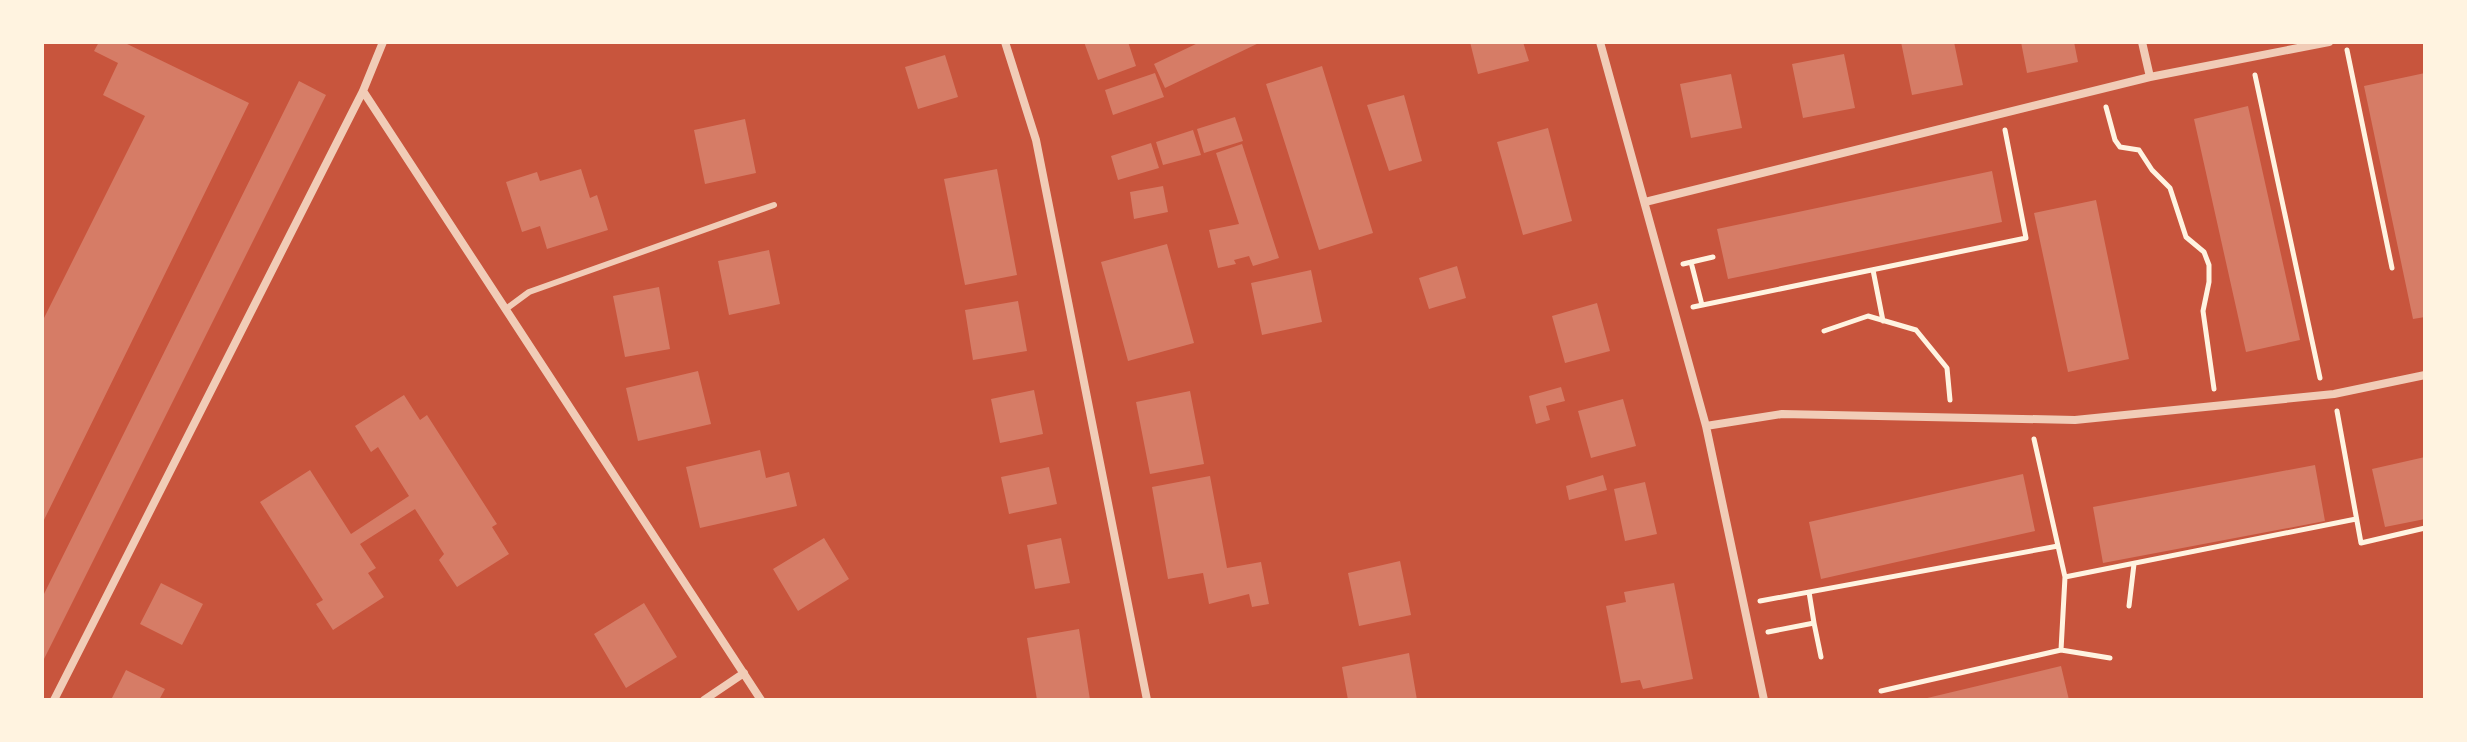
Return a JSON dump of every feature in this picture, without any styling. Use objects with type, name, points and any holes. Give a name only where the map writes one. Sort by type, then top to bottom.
[{"type":"street","points":[[54,700],[363,91],[383,42]]},
{"type":"street","points":[[1005,42],[1036,140],[1147,700]]},
{"type":"street","points":[[1600,42],[1706,426],[1764,700]]},
{"type":"street","points":[[2142,42],[2150,77]]},
{"type":"street","points":[[1645,202],[2150,77],[2329,42]]},
{"type":"street","points":[[363,91],[761,700]]},
{"type":"street","points":[[1706,426],[1782,414],[2075,420],[2334,394],[2425,375]]},
{"type":"street","points":[[704,700],[744,673]]},
{"type":"lane","points":[[506,309],[529,292],[774,205]]},
{"type":"path","points":[[2346,42],[2392,268]]},
{"type":"path","points":[[2251,57],[2323,395]]},
{"type":"path","points":[[2101,89],[2115,140],[2120,147],[2139,150],[2152,170],[2170,188],[2186,237],[2204,252],[2209,265],[2203,311],[2215,381],[2212,406]]},
{"type":"path","points":[[1675,311],[2026,238],[2002,114]]},
{"type":"path","points":[[1702,259],[1713,257]]},
{"type":"path","points":[[1691,262],[1702,305]]},
{"type":"path","points":[[1873,270],[1883,321]]},
{"type":"path","points":[[1795,286],[1797,295]]},
{"type":"path","points":[[1824,331],[1868,316],[1916,330],[1947,368],[1952,417]]},
{"type":"path","points":[[2334,394],[2361,543],[2425,528]]},
{"type":"path","points":[[2029,419],[2065,577],[2061,650]]},
{"type":"path","points":[[2065,577],[2356,519]]},
{"type":"path","points":[[1744,604],[2058,546]]},
{"type":"path","points":[[2129,606],[2134,564]]},
{"type":"path","points":[[1809,592],[1821,657]]},
{"type":"path","points":[[1751,635],[1814,623]]},
{"type":"path","points":[[1881,691],[2061,650],[2110,658]]},
{"type":"building","points":[[99,42],[123,42],[249,103],[42,524],[42,322],[145,116],[103,95],[118,63],[94,51]]},
{"type":"building","points":[[1084,42],[1128,42],[1136,66],[1098,80]]},
{"type":"building","points":[[1200,42],[1261,42],[1165,88],[1154,64]]},
{"type":"building","points":[[1470,42],[1523,42],[1529,61],[1478,74]]},
{"type":"building","points":[[1901,42],[1954,42],[1963,85],[1912,95]]},
{"type":"building","points":[[2021,42],[2074,42],[2078,62],[2027,73]]},
{"type":"building","points":[[1844,54],[1855,108],[1803,118],[1792,64]]},
{"type":"building","points":[[945,55],[958,97],[918,109],[905,67]]},
{"type":"building","points":[[1322,66],[1373,233],[1319,250],[1266,84]]},
{"type":"building","points":[[1155,73],[1164,97],[1113,115],[1105,90]]},
{"type":"building","points":[[2425,73],[2425,317],[2413,319],[2364,86]]},
{"type":"building","points":[[1731,74],[1742,128],[1691,138],[1680,84]]},
{"type":"building","points":[[299,81],[326,95],[42,663],[42,598]]},
{"type":"building","points":[[1404,95],[1422,161],[1389,171],[1367,105]]},
{"type":"building","points":[[2248,106],[2300,340],[2246,352],[2194,119]]},
{"type":"building","points":[[1235,117],[1243,141],[1204,153],[1197,129]]},
{"type":"building","points":[[745,119],[756,173],[705,184],[694,130]]},
{"type":"building","points":[[1548,128],[1572,221],[1523,235],[1497,142]]},
{"type":"building","points":[[1193,130],[1201,155],[1163,165],[1156,142]]},
{"type":"building","points":[[1151,143],[1159,168],[1118,180],[1111,156]]},
{"type":"building","points":[[1242,144],[1279,258],[1253,266],[1249,256],[1234,260],[1236,264],[1218,268],[1209,230],[1239,224],[1216,153]]},
{"type":"building","points":[[581,169],[590,198],[597,195],[608,230],[547,249],[540,226],[522,232],[506,182],[537,172],[540,181]]},
{"type":"building","points":[[997,169],[1017,275],[965,285],[944,179]]},
{"type":"building","points":[[1992,171],[2002,222],[1728,279],[1717,229]]},
{"type":"building","points":[[1163,186],[1168,212],[1134,219],[1130,192]]},
{"type":"building","points":[[2096,200],[2129,359],[2068,372],[2034,213]]},
{"type":"building","points":[[1167,244],[1194,343],[1128,361],[1101,262]]},
{"type":"building","points":[[769,250],[780,304],[729,315],[718,261]]},
{"type":"building","points":[[1457,266],[1466,298],[1429,309],[1419,278]]},
{"type":"building","points":[[1311,270],[1322,322],[1262,335],[1251,283]]},
{"type":"building","points":[[659,287],[670,349],[625,357],[613,296]]},
{"type":"building","points":[[1018,301],[1027,351],[973,360],[965,310]]},
{"type":"building","points":[[1597,303],[1610,351],[1565,363],[1552,316]]},
{"type":"building","points":[[698,371],[711,424],[638,441],[626,388]]},
{"type":"building","points":[[1561,387],[1565,401],[1546,406],[1550,420],[1536,424],[1529,396]]},
{"type":"building","points":[[1034,390],[1043,434],[1000,443],[991,399]]},
{"type":"building","points":[[1190,391],[1204,464],[1150,474],[1136,402]]},
{"type":"building","points":[[404,395],[420,420],[427,415],[497,524],[492,527],[509,554],[457,587],[439,560],[444,554],[415,509],[360,544],[376,568],[368,573],[384,597],[333,630],[316,604],[323,600],[260,502],[310,470],[351,534],[409,496],[378,447],[371,452],[355,426]]},
{"type":"building","points":[[1623,399],[1636,446],[1591,458],[1578,411]]},
{"type":"building","points":[[760,450],[766,478],[789,472],[797,506],[700,528],[686,467]]},
{"type":"building","points":[[2425,457],[2425,519],[2385,527],[2372,469]]},
{"type":"building","points":[[2315,465],[2325,521],[2103,563],[2093,507]]},
{"type":"building","points":[[1049,467],[1057,504],[1009,514],[1001,477]]},
{"type":"building","points":[[2023,474],[2035,531],[1821,579],[1809,522]]},
{"type":"building","points":[[1603,475],[1607,490],[1569,500],[1566,486]]},
{"type":"building","points":[[1210,476],[1227,568],[1261,562],[1269,604],[1252,607],[1249,594],[1209,604],[1203,573],[1168,579],[1152,487]]},
{"type":"building","points":[[1645,482],[1657,534],[1625,541],[1614,489]]},
{"type":"building","points":[[824,538],[849,579],[798,611],[773,569]]},
{"type":"building","points":[[1061,538],[1070,583],[1035,589],[1027,545]]},
{"type":"building","points":[[1400,561],[1411,615],[1359,626],[1348,573]]},
{"type":"building","points":[[161,583],[203,604],[182,645],[140,624]]},
{"type":"building","points":[[1674,583],[1693,679],[1643,689],[1640,680],[1621,683],[1606,606],[1626,602],[1624,592]]},
{"type":"building","points":[[644,603],[677,657],[626,688],[594,634]]},
{"type":"building","points":[[1079,629],[1090,700],[1037,700],[1027,638]]},
{"type":"building","points":[[1409,653],[1417,700],[1348,700],[1342,667]]},
{"type":"building","points":[[2061,666],[2069,700],[1923,699]]},
{"type":"building","points":[[126,670],[165,689],[159,700],[111,700]]}]
